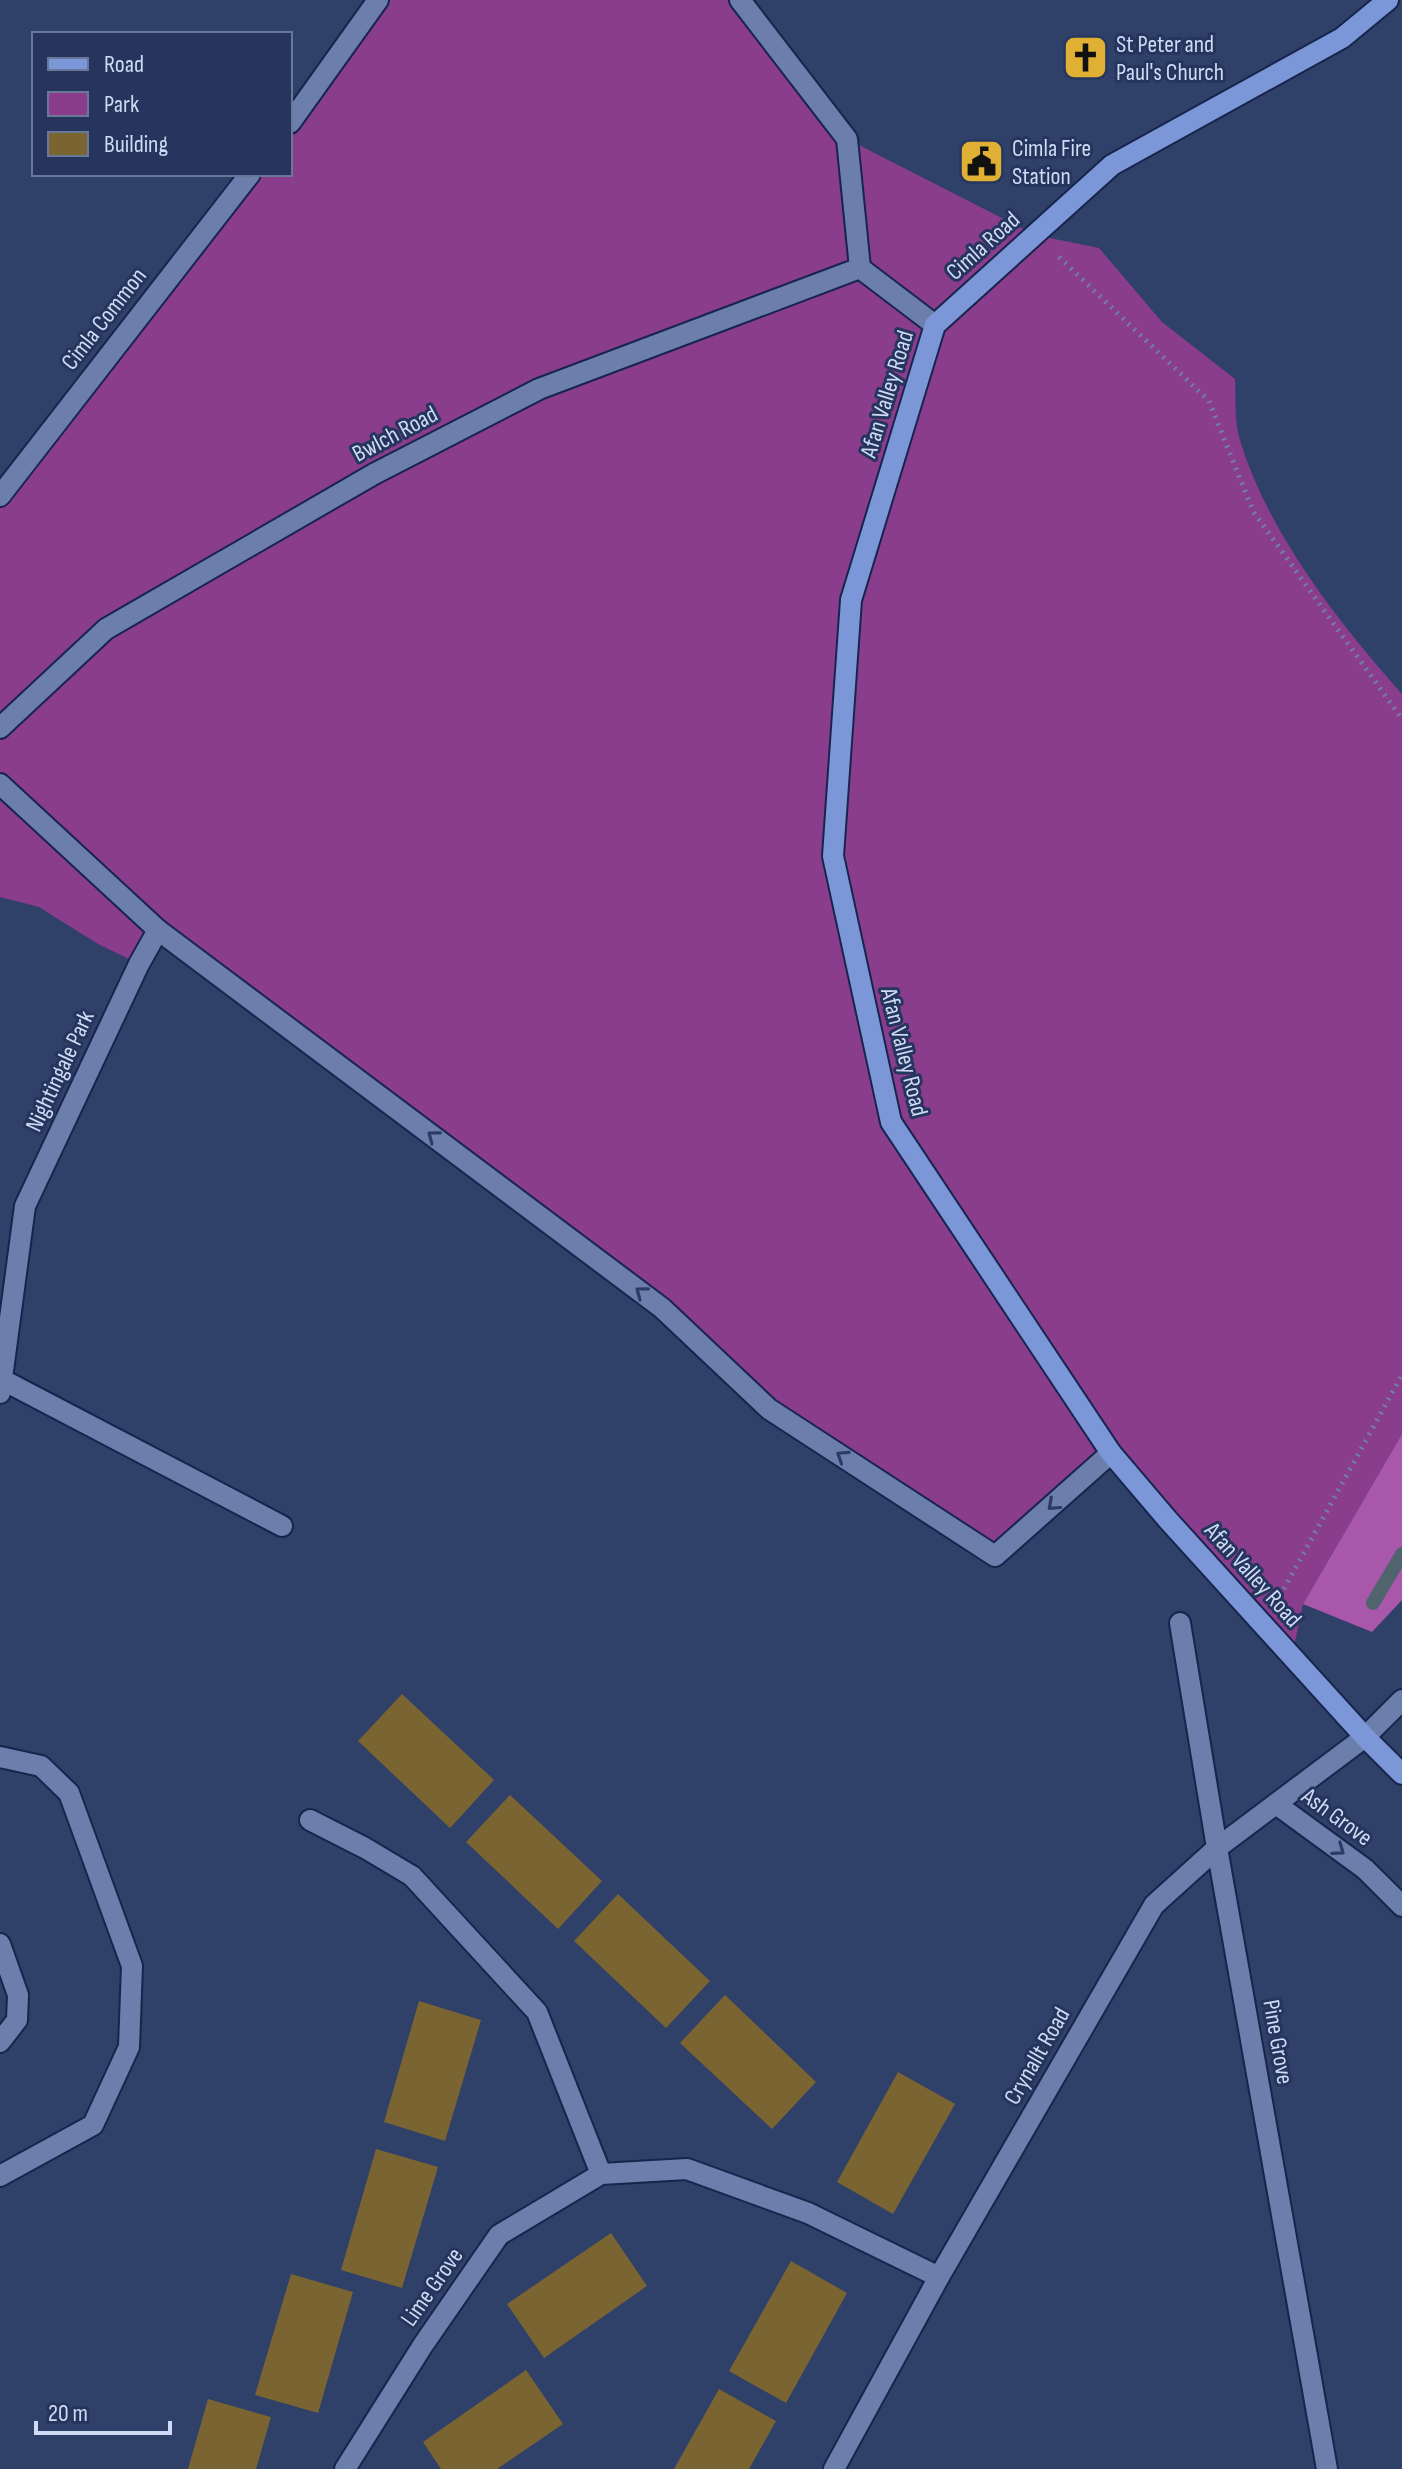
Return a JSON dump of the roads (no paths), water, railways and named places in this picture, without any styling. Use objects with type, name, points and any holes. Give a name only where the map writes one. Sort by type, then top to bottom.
[{"type":"main road","name":"Cimla Road","points":[[935,325],[1112,165],[1342,38],[1388,0]]},
{"type":"main road","name":"Afan Valley Road","points":[[935,325],[851,600],[833,856],[891,1122],[1111,1453],[1168,1520],[1402,1774]]},
{"type":"street","points":[[292,120],[378,0]]},
{"type":"street","points":[[740,0],[847,139],[860,268],[935,325]]},
{"type":"street","name":"Cimla Common","points":[[0,496],[248,176]]},
{"type":"street","name":"Bwlch Road","points":[[0,728],[106,629],[374,474],[539,389],[860,268]]},
{"type":"street","points":[[0,784],[158,930],[662,1308],[769,1409],[995,1556],[1111,1453]]},
{"type":"street","name":"Nightingale Park","points":[[158,930],[25,1206],[2,1387],[282,1526]]},
{"type":"street","name":"Pine Grove","points":[[1180,1623],[1327,2469]]},
{"type":"street","name":"Crynallt Road","points":[[834,2469],[939,2277],[1154,1905],[1217,1848],[1365,1737],[1402,1700]]},
{"type":"street","points":[[0,1757],[41,1766],[69,1793],[132,1966],[129,2047],[93,2125],[0,2176]]},
{"type":"street","name":"Ash Grove","points":[[1276,1804],[1365,1869],[1402,1906]]},
{"type":"street","points":[[310,1820],[412,1876],[537,2012],[601,2174]]},
{"type":"street","points":[[0,1944],[18,1995],[17,2020],[0,2042]]},
{"type":"street","name":"Lime Grove","points":[[345,2469],[423,2345],[499,2235],[601,2174],[687,2169],[808,2213],[939,2277]]},
{"type":"waterway","points":[[1373,1603],[1402,1554]]},
{"type":"place","name":"St Peter and Paul's Church","points":[[1085,58]]},
{"type":"place","name":"Cimla Fire Station","points":[[981,162]]}]
